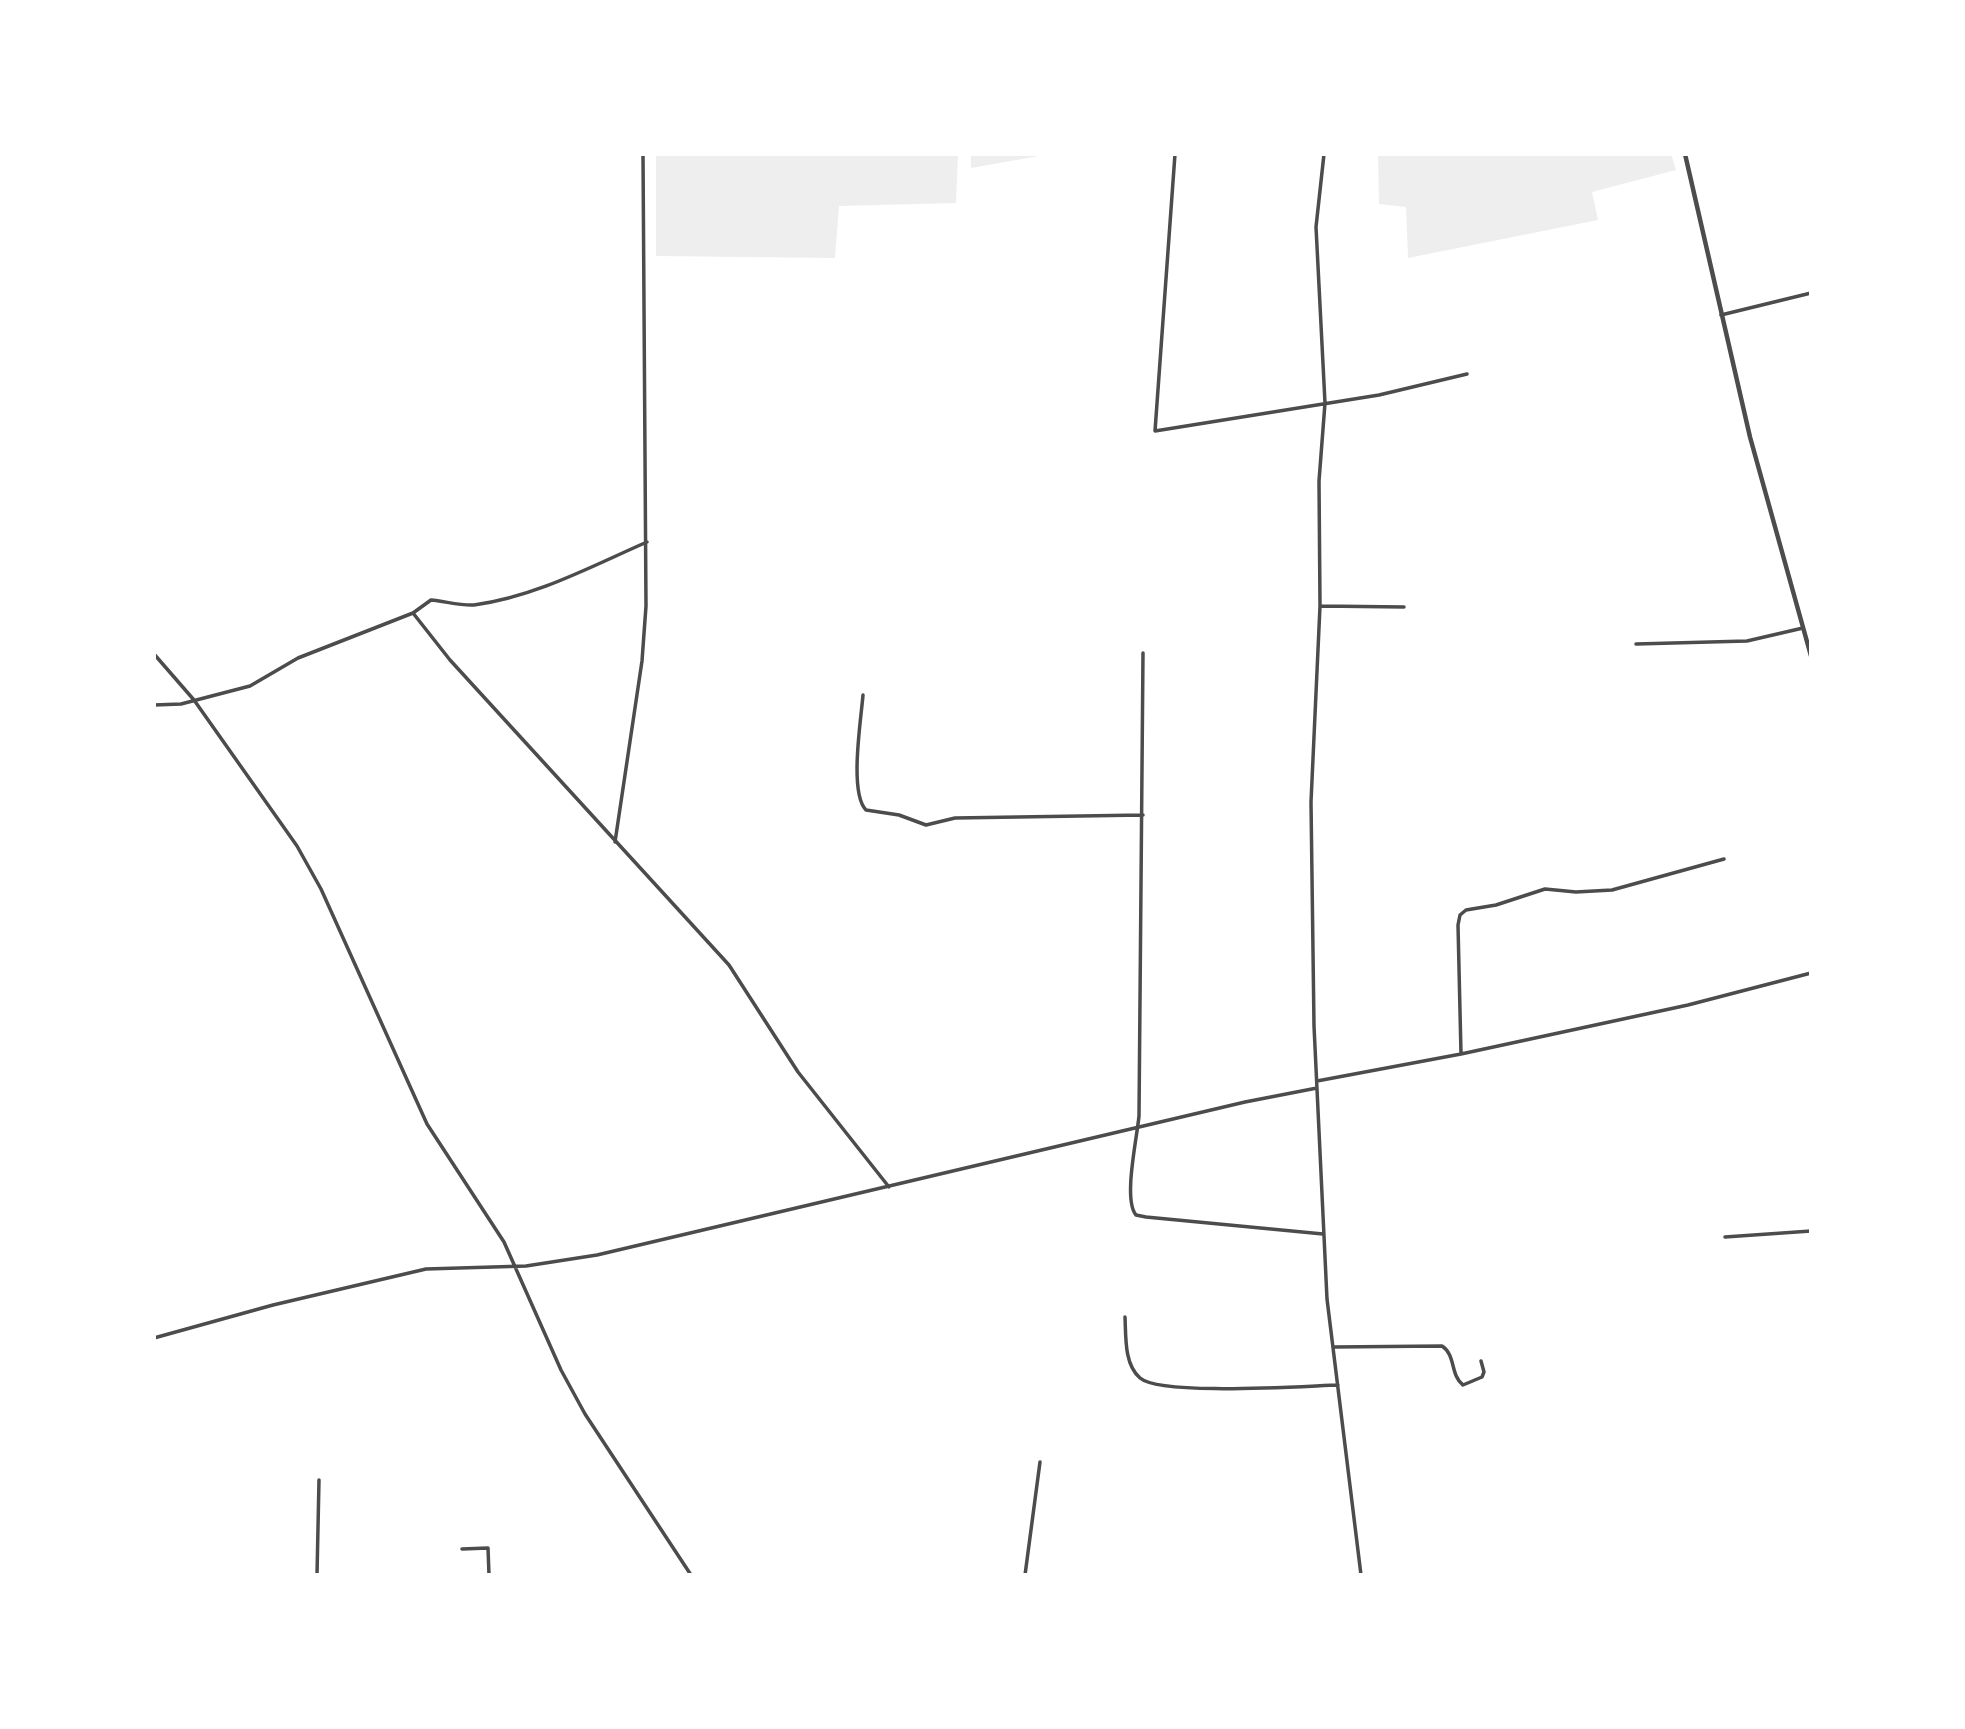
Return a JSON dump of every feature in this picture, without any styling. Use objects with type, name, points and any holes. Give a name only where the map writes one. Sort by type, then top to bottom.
[{"type":"street","points":[[615,842],[642,661],[647,542],[643,154]]},
{"type":"street","points":[[1175,154],[1156,430],[1379,395],[1467,374]]},
{"type":"street","points":[[1324,154],[1316,227],[1325,403],[1319,481],[1320,606],[1311,802],[1317,1088],[1323,1234],[1333,1347],[1361,1575]]},
{"type":"street","points":[[1685,154],[1774,530],[1811,656]]},
{"type":"street","points":[[1721,315],[1811,293]]},
{"type":"street","points":[[154,705],[194,700],[250,686],[298,658],[413,613],[431,600],[471,605],[514,595],[559,581],[647,542]]},
{"type":"street","points":[[1320,606],[1405,607]]},
{"type":"street","points":[[413,613],[450,660],[729,965],[797,1072],[889,1187]]},
{"type":"street","points":[[1636,644],[1746,641],[1803,628]]},
{"type":"street","points":[[1143,653],[1138,1128],[1130,1199],[1136,1216],[1323,1234]]},
{"type":"street","points":[[154,654],[194,700],[310,869],[427,1124],[504,1242],[545,1337],[585,1414],[691,1575]]},
{"type":"street","points":[[863,695],[858,785],[859,802],[866,810],[899,815],[926,825],[956,818],[1143,815]]},
{"type":"street","points":[[1461,1054],[1458,925],[1466,910],[1496,905],[1545,889],[1576,892],[1612,890],[1724,859]]},
{"type":"street","points":[[1317,1081],[1461,1054],[1688,1005],[1811,974]]},
{"type":"street","points":[[154,1338],[273,1305],[426,1269],[516,1267],[597,1255],[1317,1088]]},
{"type":"street","points":[[1725,1237],[1811,1231]]},
{"type":"street","points":[[1125,1317],[1132,1369],[1146,1382],[1250,1389],[1338,1385]]},
{"type":"street","points":[[1333,1347],[1442,1346],[1448,1350],[1454,1373],[1463,1385],[1482,1377],[1484,1372],[1481,1361]]},
{"type":"street","points":[[1025,1575],[1040,1462]]},
{"type":"street","points":[[317,1575],[319,1480]]},
{"type":"street","points":[[462,1549],[488,1548],[489,1575]]},
{"type":"shaded area","points":[[656,154],[958,154],[956,203],[839,206],[835,258],[656,256]]},
{"type":"shaded area","points":[[971,154],[1050,154],[971,168]]},
{"type":"shaded area","points":[[1378,154],[1671,154],[1676,170],[1592,192],[1598,220],[1408,258],[1406,207],[1379,204]]}]
